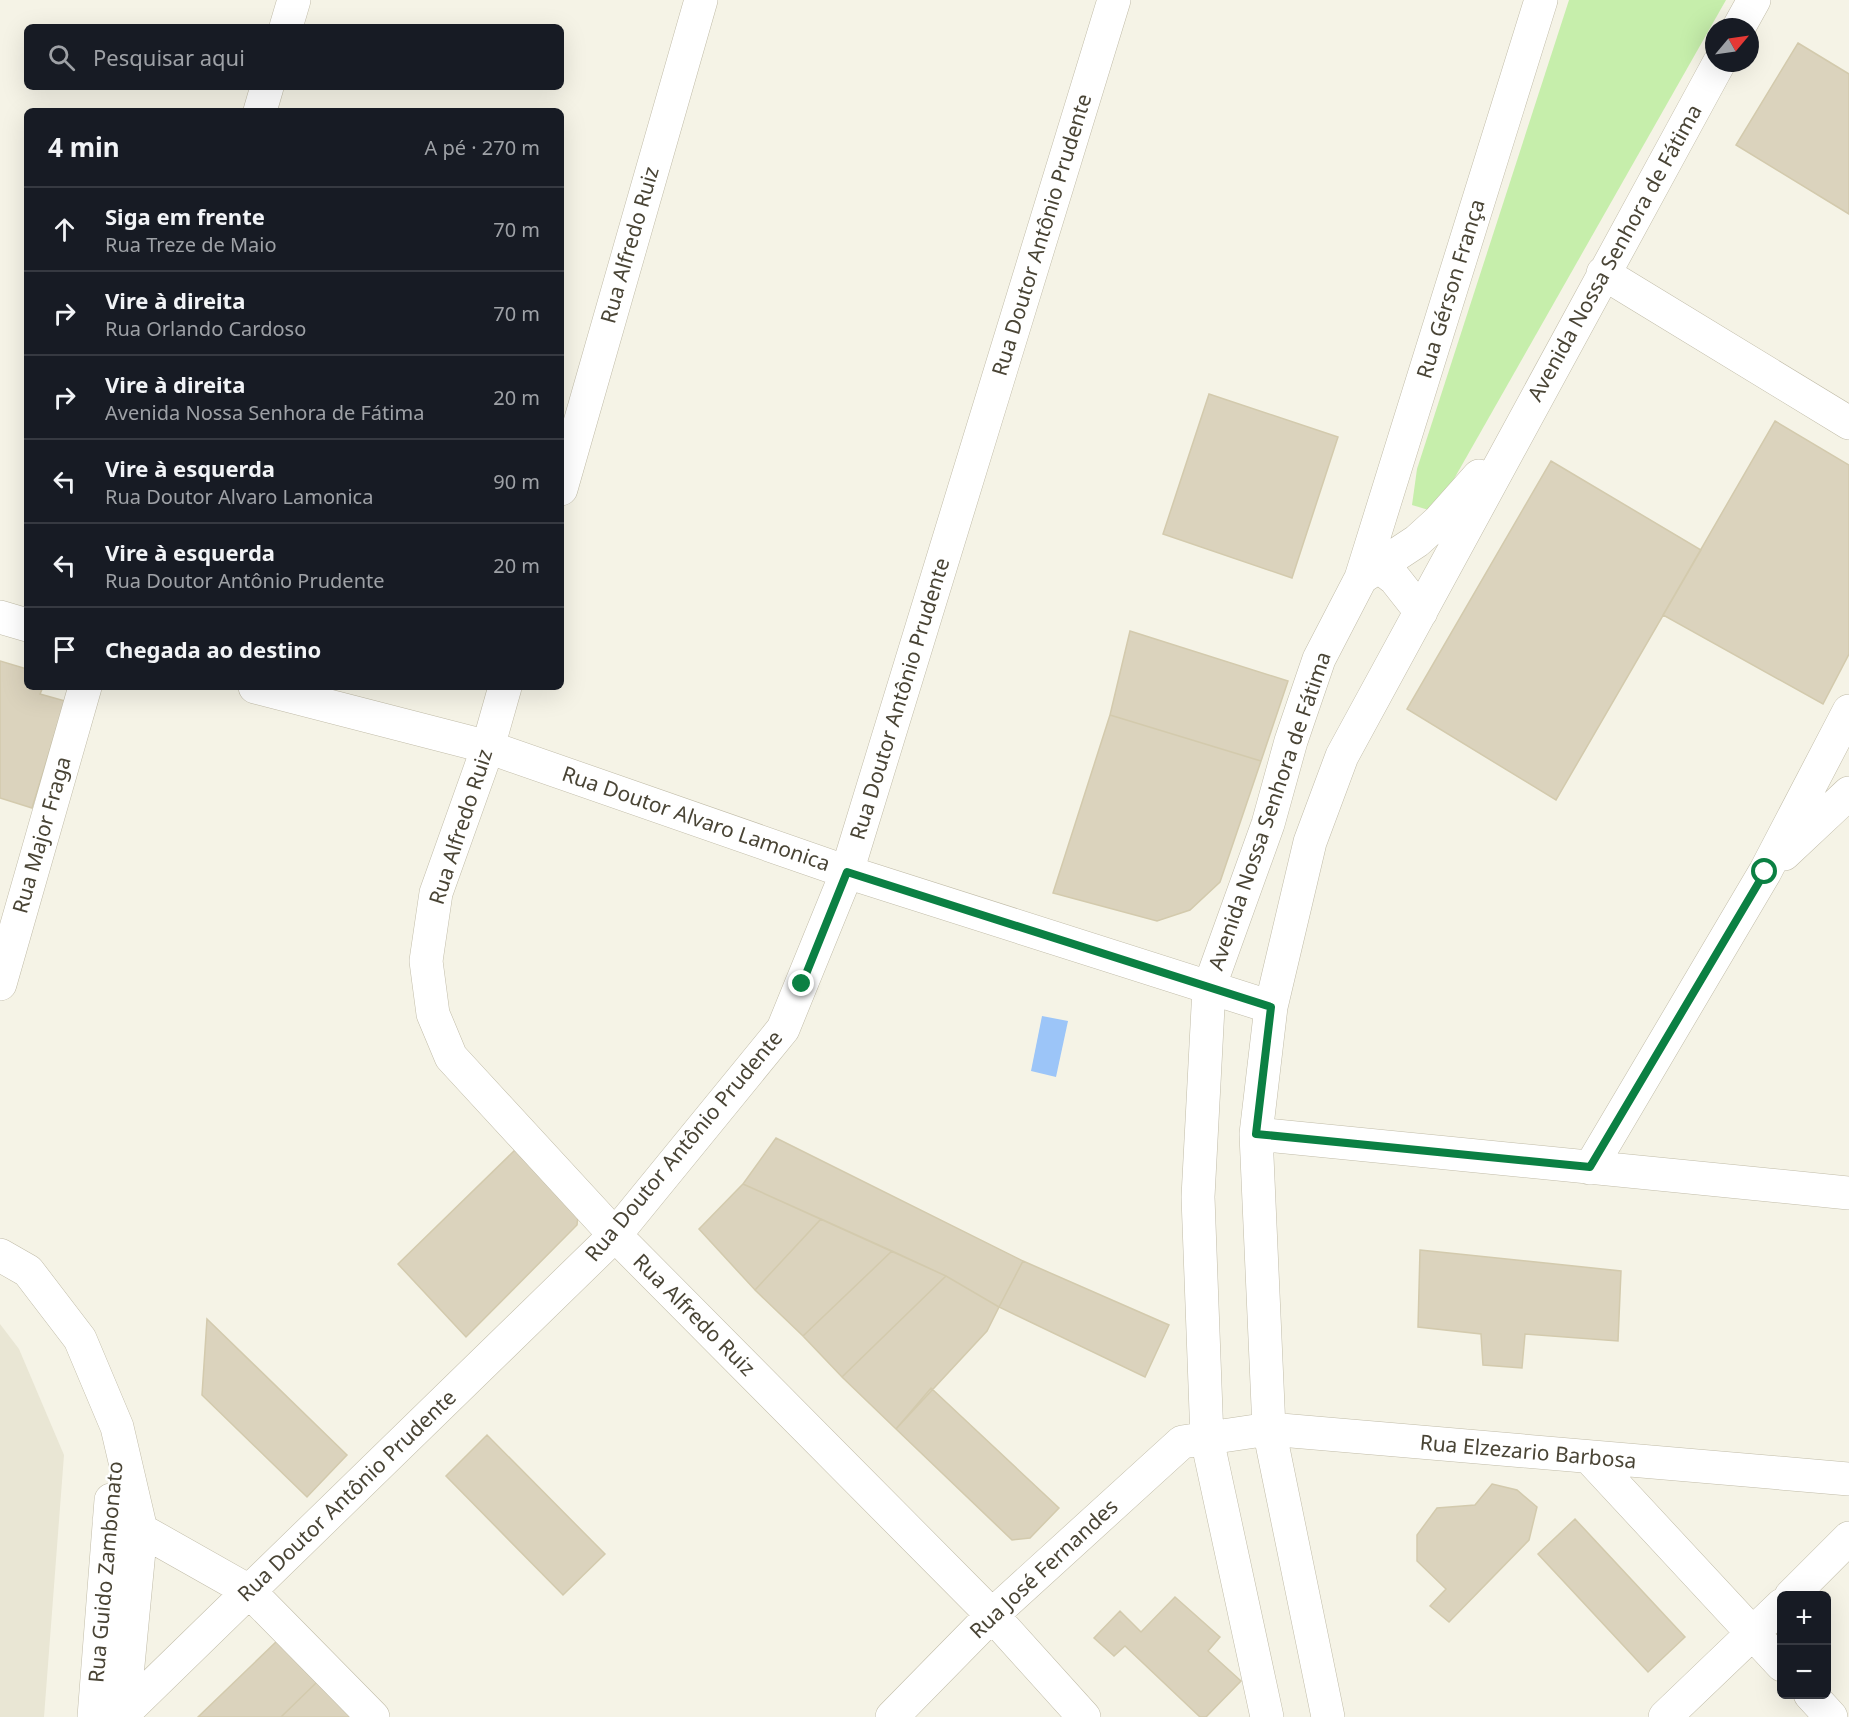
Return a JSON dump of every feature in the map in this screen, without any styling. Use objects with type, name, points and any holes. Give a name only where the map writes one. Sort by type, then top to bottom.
[{"type":"street","points":[[287,24],[294,0]]},
{"type":"street","name":"Rua Alfredo Ruiz","points":[[564,479],[701,0]]},
{"type":"street","name":"Rua Doutor Antônio Prudente","points":[[115,1716],[249,1591],[615,1234],[783,1029],[847,872],[1114,0]]},
{"type":"street","name":"Rua Gérson França","points":[[1370,572],[1541,0]]},
{"type":"street","points":[[1744,18],[1754,0]]},
{"type":"street","name":"Avenida Nossa Senhora de Fátima","points":[[1328,1717],[1269,1429],[1256,1134],[1271,1007],[1310,842],[1342,756],[1714,72]]},
{"type":"street","points":[[261,108],[266,90]]},
{"type":"street","points":[[1603,273],[1849,423]]},
{"type":"street","name":"Avenida Nossa Senhora de Fátima","points":[[1267,1717],[1207,1439],[1198,1197],[1209,988],[1268,824],[1291,741],[1319,659],[1370,572],[1417,541],[1439,521],[1512,442]]},
{"type":"street","points":[[1370,572],[1395,579],[1421,612]]},
{"type":"street","points":[[0,617],[24,624]]},
{"type":"street","name":"Rua Major Fraga","points":[[0,984],[83,690]]},
{"type":"street","name":"Rua Doutor Alvaro Lamonica","points":[[267,690],[488,747],[847,872],[1271,1007]]},
{"type":"street","name":"Rua Alfredo Ruiz","points":[[504,690],[488,747],[436,893],[426,962],[433,1014],[451,1057],[615,1234],[992,1614],[1084,1717]]},
{"type":"street","points":[[1590,1167],[1765,872],[1847,720]]},
{"type":"street","points":[[1765,872],[1849,793]]},
{"type":"street","points":[[1256,1134],[1849,1193]]},
{"type":"street","name":"Rua Guido Zambonato","points":[[0,1255],[28,1271],[80,1339],[117,1427],[141,1530],[115,1716]]},
{"type":"street","name":"Rua Guido Zambonato","points":[[115,1716],[109,1521],[117,1427]]},
{"type":"street","name":"Rua Elzezario Barbosa","points":[[1207,1439],[1269,1429],[1849,1479]]},
{"type":"street","name":"Rua José Fernandes","points":[[892,1717],[992,1614],[1182,1442],[1207,1439]]},
{"type":"street","points":[[1589,1457],[1777,1660]]},
{"type":"street","points":[[109,1521],[141,1530],[249,1591],[373,1717]]},
{"type":"street","points":[[1796,1591],[1849,1538]]},
{"type":"street","points":[[1665,1717],[1777,1610]]},
{"type":"street","points":[[1814,1699],[1832,1717]]},
{"type":"shaded area","points":[[0,1324],[19,1349],[64,1455],[44,1717],[0,1717]]},
{"type":"green space","points":[[1569,0],[1726,0],[1716,18],[1705,18],[1705,37],[1450,486],[1432,511],[1412,505],[1417,469]]},
{"type":"water","points":[[1042,1016],[1068,1021],[1056,1077],[1031,1071]]},
{"type":"building","points":[[1798,43],[1849,74],[1849,214],[1736,145]]},
{"type":"building","points":[[1209,394],[1338,437],[1292,578],[1163,534]]},
{"type":"building","points":[[1775,421],[1849,465],[1849,654],[1823,704],[1663,615]]},
{"type":"building","points":[[1551,461],[1701,550],[1556,800],[1407,709]]},
{"type":"building","points":[[1130,631],[1288,681],[1261,761],[1110,715]]},
{"type":"building","points":[[0,661],[24,668],[24,690],[42,690],[40,694],[65,701],[32,808],[0,798]]},
{"type":"building","points":[[1110,715],[1261,761],[1220,882],[1190,910],[1157,921],[1053,893]]},
{"type":"building","points":[[776,1138],[1023,1261],[999,1307],[946,1276],[743,1184]]},
{"type":"building","points":[[516,1149],[579,1206],[577,1225],[466,1337],[398,1264]]},
{"type":"building","points":[[743,1184],[821,1219],[755,1290],[699,1229]]},
{"type":"building","points":[[821,1219],[892,1251],[803,1336],[755,1290]]},
{"type":"building","points":[[1420,1250],[1621,1271],[1618,1341],[1525,1334],[1522,1368],[1483,1365],[1481,1334],[1418,1327]]},
{"type":"building","points":[[892,1251],[946,1276],[842,1377],[803,1336]]},
{"type":"building","points":[[1023,1261],[1169,1325],[1145,1377],[999,1307]]},
{"type":"building","points":[[946,1276],[999,1307],[987,1331],[896,1429],[842,1377]]},
{"type":"building","points":[[207,1319],[347,1455],[307,1497],[202,1395]]},
{"type":"building","points":[[931,1388],[1059,1508],[1030,1538],[1012,1540],[896,1429]]},
{"type":"building","points":[[487,1435],[605,1554],[563,1595],[446,1476]]},
{"type":"building","points":[[1492,1484],[1517,1490],[1537,1507],[1529,1540],[1449,1622],[1430,1606],[1446,1589],[1417,1561],[1417,1535],[1437,1508],[1475,1505]]},
{"type":"building","points":[[1575,1519],[1685,1637],[1648,1672],[1538,1554]]},
{"type":"building","points":[[1175,1597],[1220,1637],[1208,1651],[1241,1681],[1206,1717],[1200,1717],[1125,1646],[1114,1656],[1094,1638],[1120,1611],[1141,1632]]},
{"type":"building","points":[[278,1640],[319,1680],[281,1717],[198,1717]]},
{"type":"building","points":[[319,1680],[356,1717],[281,1717]]},
{"type":"route","points":[[802,984],[847,872],[1271,1007],[1256,1134],[1590,1167],[1765,872]]}]
